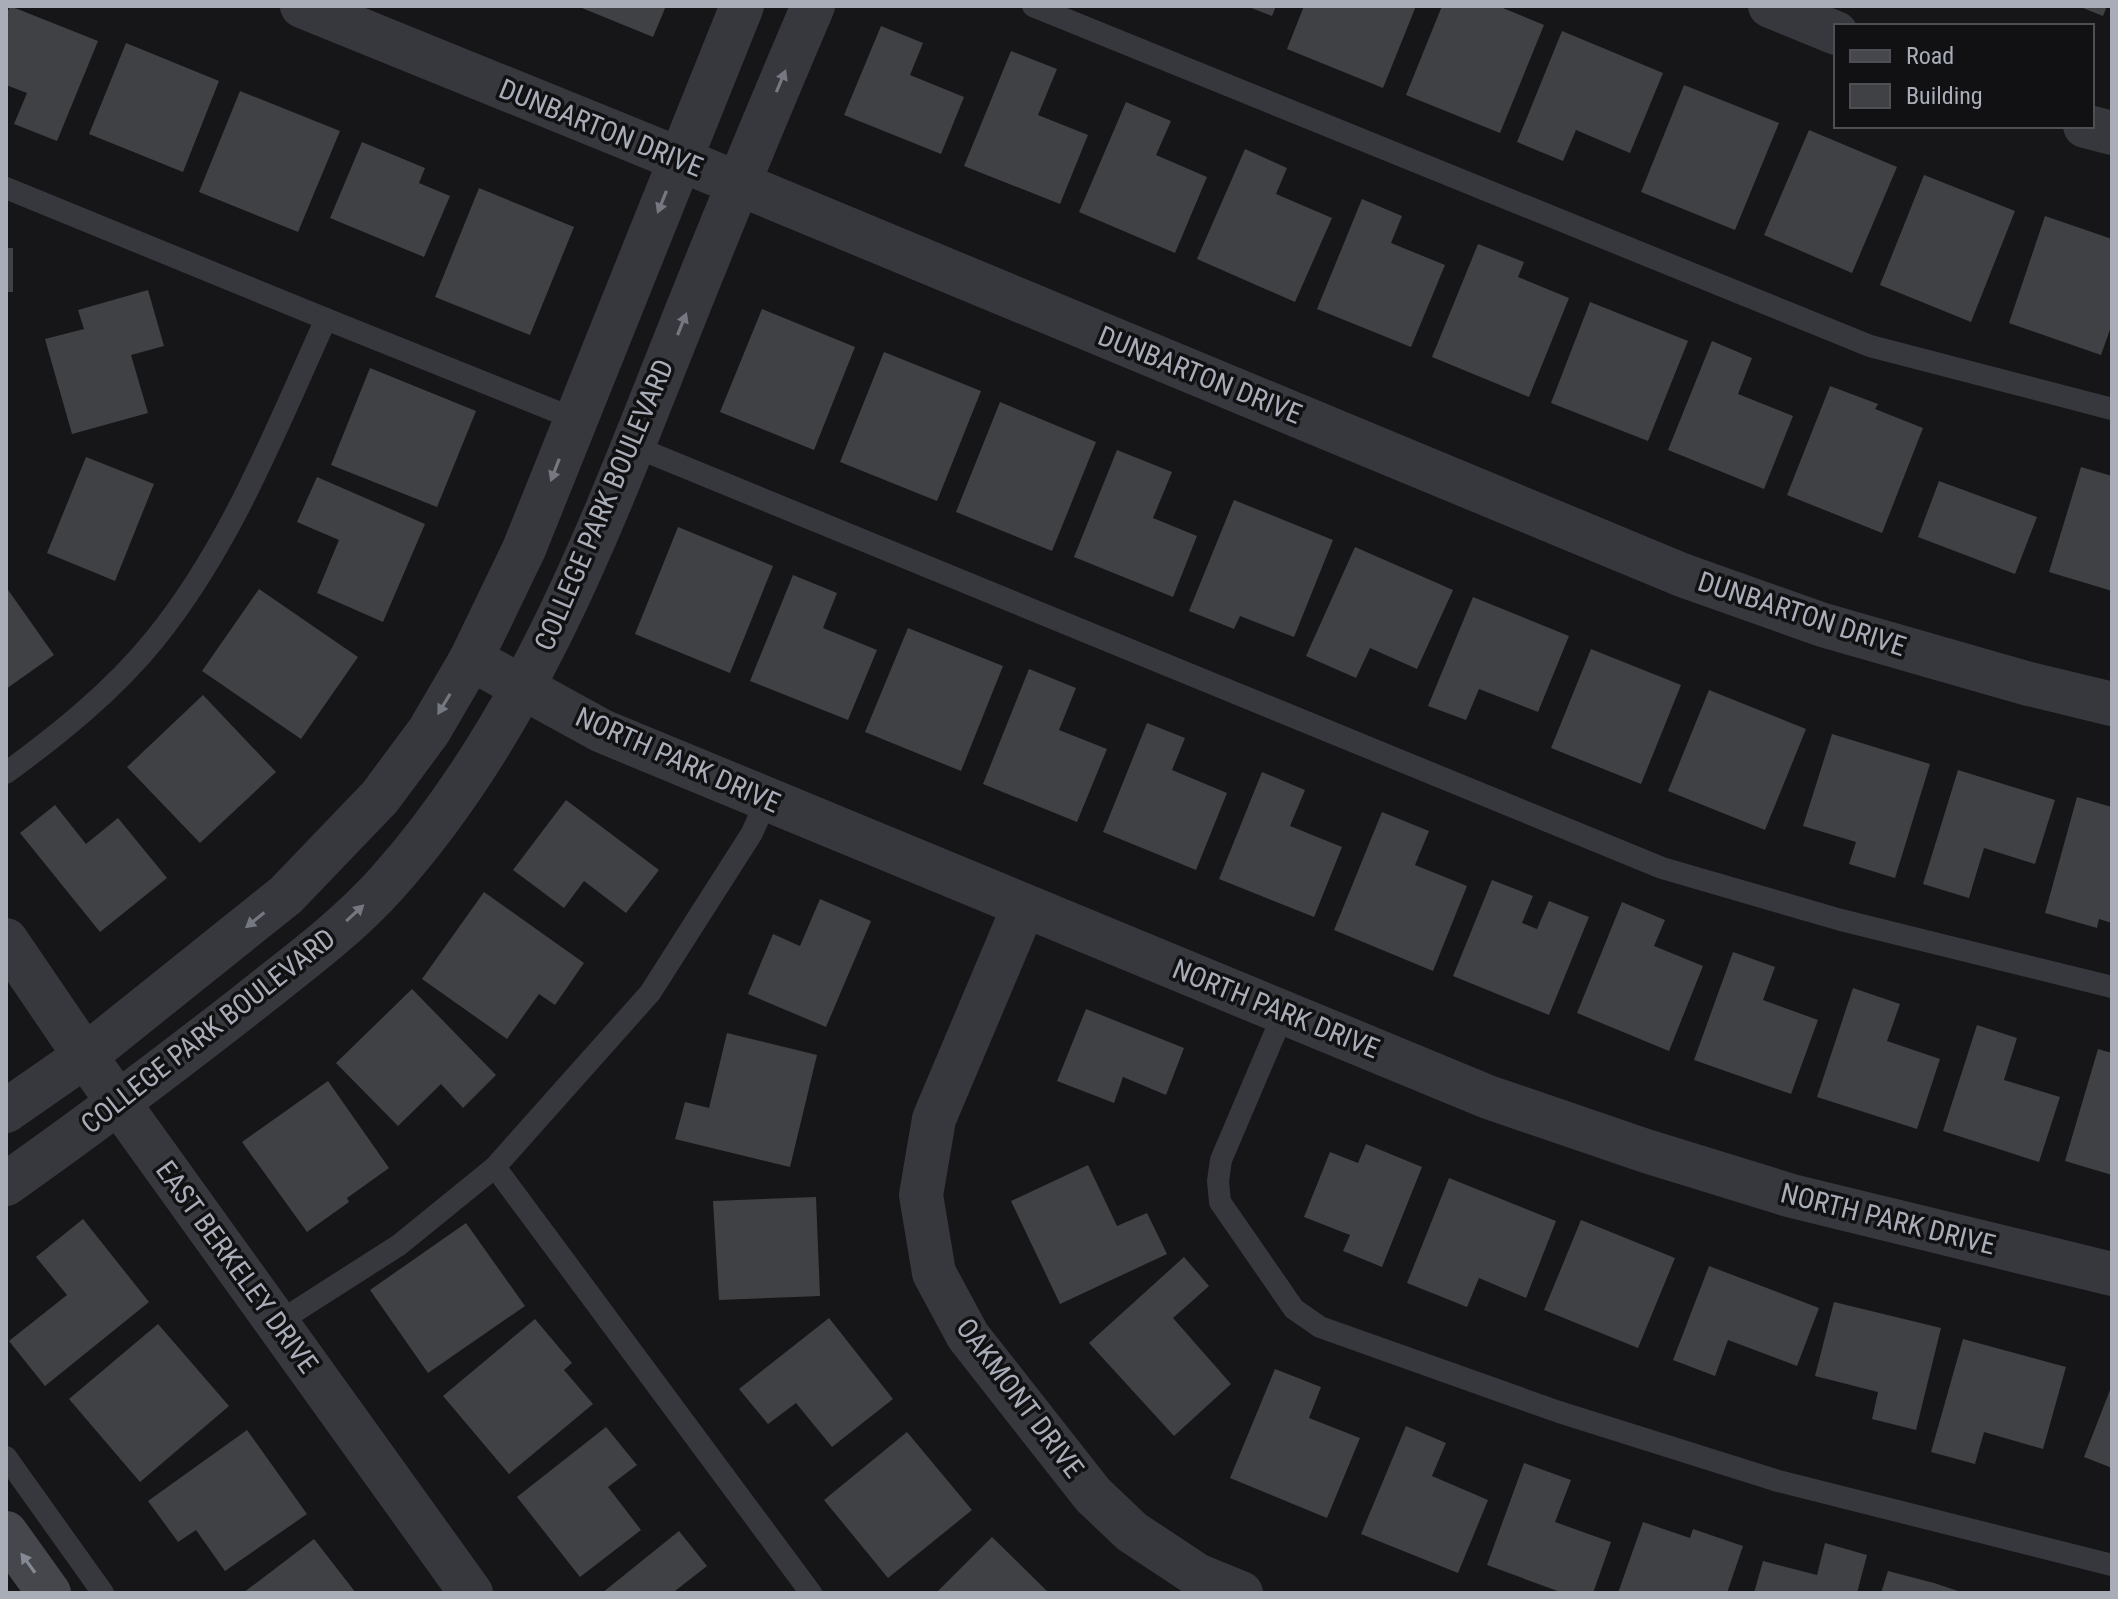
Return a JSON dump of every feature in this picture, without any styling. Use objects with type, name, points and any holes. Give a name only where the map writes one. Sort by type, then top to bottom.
[{"type":"main road","points":[[6,1533],[49,1593]]},
{"type":"street","name":"DUNBARTON DRIVE","points":[[302,6],[1682,575],[1823,625],[2112,704]]},
{"type":"street","name":"COLLEGE PARK BOULEVARD","points":[[6,1111],[85,1056],[286,895],[380,797],[429,731],[471,659],[524,549],[742,6]]},
{"type":"street","name":"COLLEGE PARK BOULEVARD","points":[[6,1184],[119,1104],[322,945],[385,885],[424,839],[481,761],[523,688],[580,575],[737,183],[813,6]]},
{"type":"street","points":[[1770,6],[1834,32]]},
{"type":"street","name":"NORTH PARK DRIVE","points":[[471,659],[602,731],[1488,1097],[1646,1151],[1792,1196],[2112,1274]]},
{"type":"street","name":"OAKMONT DRIVE","points":[[1024,906],[934,1119],[921,1195],[934,1273],[968,1336],[1093,1495],[1132,1532],[1197,1575],[1241,1593]]},
{"type":"street","name":"EAST BERKELEY DRIVE","points":[[6,940],[119,1104],[471,1593]]},
{"type":"lane","points":[[1033,6],[1870,346],[2112,409]]},
{"type":"lane","points":[[6,188],[575,419]]},
{"type":"lane","points":[[6,773],[53,738],[98,698],[154,640],[221,544],[268,449],[326,319]]},
{"type":"lane","points":[[633,446],[1662,868],[1841,920],[2112,987]]},
{"type":"lane","points":[[277,1323],[399,1245],[495,1167],[650,993],[752,833],[767,799]]},
{"type":"lane","points":[[1284,1012],[1221,1160],[1218,1181],[1220,1202],[1294,1309],[1320,1327],[1559,1412],[1778,1481],[2112,1565]]},
{"type":"lane","points":[[495,1167],[811,1593]]},
{"type":"lane","points":[[6,1457],[103,1593]]},
{"type":"building","points":[[10,6],[98,41],[57,141],[14,124],[27,93],[6,85],[6,16]]},
{"type":"building","points":[[577,6],[666,6],[653,37]]},
{"type":"building","points":[[1246,6],[1276,6],[1272,16]]},
{"type":"building","points":[[1304,6],[1416,6],[1383,88],[1287,49]]},
{"type":"building","points":[[1442,6],[1498,6],[1544,25],[1500,133],[1406,95]]},
{"type":"building","points":[[2078,6],[2107,6],[2103,16]]},
{"type":"building","points":[[881,26],[923,43],[910,75],[964,97],[941,154],[844,115]]},
{"type":"building","points":[[1562,31],[1663,73],[1630,153],[1576,130],[1563,161],[1517,142]]},
{"type":"building","points":[[126,43],[219,81],[183,172],[89,134]]},
{"type":"building","points":[[1011,51],[1057,69],[1038,115],[1088,135],[1060,204],[964,166]]},
{"type":"building","points":[[1684,85],[1779,123],[1735,230],[1641,192]]},
{"type":"building","points":[[240,91],[340,131],[298,232],[199,192]]},
{"type":"building","points":[[1126,102],[1171,121],[1156,155],[1207,177],[1175,253],[1079,212]]},
{"type":"building","points":[[1809,130],[1897,167],[1852,273],[1764,235]]},
{"type":"building","points":[[362,142],[425,168],[419,183],[450,196],[424,257],[330,218]]},
{"type":"building","points":[[1245,149],[1287,168],[1276,194],[1332,218],[1295,302],[1197,259]]},
{"type":"building","points":[[1924,175],[2015,211],[1971,322],[1880,285]]},
{"type":"building","points":[[479,188],[574,227],[530,335],[435,297]]},
{"type":"building","points":[[1362,199],[1402,216],[1391,243],[1445,265],[1411,347],[1317,309]]},
{"type":"building","points":[[2045,216],[2112,239],[2112,324],[2101,355],[2009,323]]},
{"type":"building","points":[[1478,244],[1524,262],[1518,277],[1569,298],[1529,397],[1432,357]]},
{"type":"building","points":[[6,248],[13,248],[13,292],[6,292]]},
{"type":"building","points":[[148,290],[164,346],[131,355],[148,413],[72,434],[45,339],[84,329],[78,310]]},
{"type":"building","points":[[1590,302],[1688,341],[1648,441],[1551,403]]},
{"type":"building","points":[[762,309],[855,347],[814,450],[720,412]]},
{"type":"building","points":[[1712,341],[1752,358],[1738,394],[1793,416],[1764,489],[1668,450]]},
{"type":"building","points":[[884,352],[981,391],[937,501],[840,462]]},
{"type":"building","points":[[370,368],[476,411],[437,507],[331,465]]},
{"type":"building","points":[[1830,386],[1878,404],[1875,409],[1923,428],[1882,533],[1787,495]]},
{"type":"building","points":[[1000,402],[1096,442],[1052,551],[956,512]]},
{"type":"building","points":[[1117,450],[1172,472],[1153,518],[1197,536],[1173,597],[1074,557]]},
{"type":"building","points":[[86,457],[154,484],[115,581],[47,553]]},
{"type":"building","points":[[2081,467],[2112,476],[2112,591],[2049,572]]},
{"type":"building","points":[[317,477],[425,524],[383,622],[317,593],[339,540],[297,522]]},
{"type":"building","points":[[1939,481],[2037,517],[2015,574],[1918,537]]},
{"type":"building","points":[[1234,500],[1333,540],[1294,637],[1240,616],[1234,629],[1189,611]]},
{"type":"building","points":[[678,527],[773,566],[730,673],[635,634]]},
{"type":"building","points":[[1355,547],[1453,590],[1417,669],[1370,648],[1356,678],[1306,656]]},
{"type":"building","points":[[793,575],[837,593],[823,628],[877,650],[848,720],[750,681]]},
{"type":"building","points":[[6,587],[54,655],[6,689]]},
{"type":"building","points":[[259,589],[358,657],[301,739],[202,671]]},
{"type":"building","points":[[1473,597],[1569,636],[1538,712],[1479,689],[1466,720],[1428,706]]},
{"type":"building","points":[[908,628],[1003,666],[961,771],[865,732]]},
{"type":"building","points":[[1591,649],[1681,685],[1641,784],[1551,748]]},
{"type":"building","points":[[1029,669],[1076,688],[1059,730],[1107,749],[1077,822],[983,784]]},
{"type":"building","points":[[1709,690],[1806,729],[1765,830],[1668,791]]},
{"type":"building","points":[[203,695],[276,772],[200,843],[127,767]]},
{"type":"building","points":[[1147,723],[1185,738],[1172,770],[1227,793],[1196,870],[1103,832]]},
{"type":"building","points":[[1832,734],[1930,764],[1895,878],[1849,864],[1856,842],[1803,826]]},
{"type":"building","points":[[1958,770],[2055,800],[2035,864],[1984,848],[1969,898],[1923,884]]},
{"type":"building","points":[[1262,772],[1305,790],[1290,826],[1342,847],[1314,917],[1219,879]]},
{"type":"building","points":[[2077,797],[2112,807],[2112,923],[2099,919],[2097,928],[2045,913]]},
{"type":"building","points":[[566,800],[659,870],[626,913],[584,881],[564,908],[513,870]]},
{"type":"building","points":[[55,805],[86,844],[118,818],[167,878],[100,932],[20,833]]},
{"type":"building","points":[[1382,812],[1429,831],[1415,865],[1467,886],[1433,971],[1334,930]]},
{"type":"building","points":[[1492,880],[1533,896],[1522,923],[1537,929],[1549,901],[1589,917],[1549,1015],[1453,976]]},
{"type":"building","points":[[484,892],[584,963],[555,1005],[539,994],[507,1039],[422,979]]},
{"type":"building","points":[[820,899],[871,921],[826,1027],[748,994],[773,934],[800,946]]},
{"type":"building","points":[[1622,902],[1665,920],[1654,946],[1703,966],[1669,1051],[1577,1013]]},
{"type":"building","points":[[1733,952],[1775,967],[1763,1000],[1818,1020],[1791,1094],[1694,1060]]},
{"type":"building","points":[[1853,988],[1900,1004],[1887,1041],[1940,1059],[1917,1129],[1817,1097]]},
{"type":"building","points":[[412,989],[496,1075],[463,1108],[441,1084],[398,1126],[336,1063]]},
{"type":"building","points":[[1086,1009],[1184,1048],[1166,1095],[1123,1077],[1114,1103],[1057,1081]]},
{"type":"building","points":[[1977,1025],[2017,1038],[2004,1080],[2060,1097],[2039,1162],[1943,1131]]},
{"type":"building","points":[[727,1033],[817,1055],[790,1167],[675,1139],[685,1102],[709,1108]]},
{"type":"building","points":[[2098,1049],[2112,1053],[2112,1175],[2065,1161]]},
{"type":"building","points":[[328,1081],[389,1168],[307,1232],[242,1142]]},
{"type":"building","points":[[1366,1144],[1422,1167],[1382,1267],[1343,1251],[1350,1235],[1304,1217],[1330,1152],[1358,1163]]},
{"type":"building","points":[[1088,1165],[1117,1226],[1147,1213],[1167,1254],[1060,1304],[1011,1201]]},
{"type":"building","points":[[1449,1178],[1556,1221],[1526,1298],[1479,1278],[1467,1307],[1407,1283]]},
{"type":"building","points":[[816,1197],[820,1296],[719,1300],[713,1201]]},
{"type":"building","points":[[83,1219],[149,1302],[45,1386],[9,1341],[67,1295],[36,1257]]},
{"type":"building","points":[[1581,1220],[1675,1258],[1638,1348],[1544,1310]]},
{"type":"building","points":[[466,1223],[525,1306],[428,1373],[370,1290]]},
{"type":"building","points":[[1184,1257],[1209,1286],[1173,1318],[1231,1384],[1174,1436],[1089,1343]]},
{"type":"building","points":[[1709,1266],[1819,1308],[1797,1366],[1728,1340],[1715,1376],[1673,1360]]},
{"type":"building","points":[[1834,1302],[1941,1328],[1916,1430],[1872,1419],[1878,1392],[1815,1376]]},
{"type":"building","points":[[829,1318],[893,1399],[832,1447],[796,1403],[768,1424],[739,1389]]},
{"type":"building","points":[[535,1319],[572,1363],[564,1370],[593,1404],[509,1474],[443,1396]]},
{"type":"building","points":[[158,1324],[229,1406],[140,1482],[69,1399]]},
{"type":"building","points":[[1963,1339],[2066,1367],[2043,1449],[1984,1432],[1975,1464],[1931,1452]]},
{"type":"building","points":[[1275,1369],[1321,1387],[1309,1418],[1360,1438],[1327,1518],[1230,1478]]},
{"type":"building","points":[[2112,1385],[2112,1468],[2084,1457]]},
{"type":"building","points":[[1406,1426],[1446,1443],[1432,1476],[1488,1500],[1458,1573],[1361,1534]]},
{"type":"building","points":[[606,1427],[637,1465],[608,1487],[641,1530],[580,1577],[517,1497]]},
{"type":"building","points":[[247,1430],[307,1514],[225,1571],[196,1530],[178,1542],[148,1501]]},
{"type":"building","points":[[907,1432],[972,1510],[888,1578],[824,1500]]},
{"type":"building","points":[[1524,1463],[1571,1480],[1555,1522],[1611,1542],[1593,1593],[1563,1593],[1487,1565]]},
{"type":"building","points":[[1643,1522],[1690,1538],[1693,1529],[1743,1546],[1727,1593],[1618,1593]]},
{"type":"building","points":[[679,1531],[707,1566],[675,1591],[677,1593],[602,1593]]},
{"type":"building","points":[[992,1537],[1049,1593],[936,1593]]},
{"type":"building","points":[[314,1539],[356,1593],[243,1593]]},
{"type":"building","points":[[1825,1543],[1867,1555],[1857,1593],[1754,1593],[1763,1561],[1817,1575]]},
{"type":"building","points":[[1888,1571],[1934,1583],[1964,1593],[1881,1593]]}]
